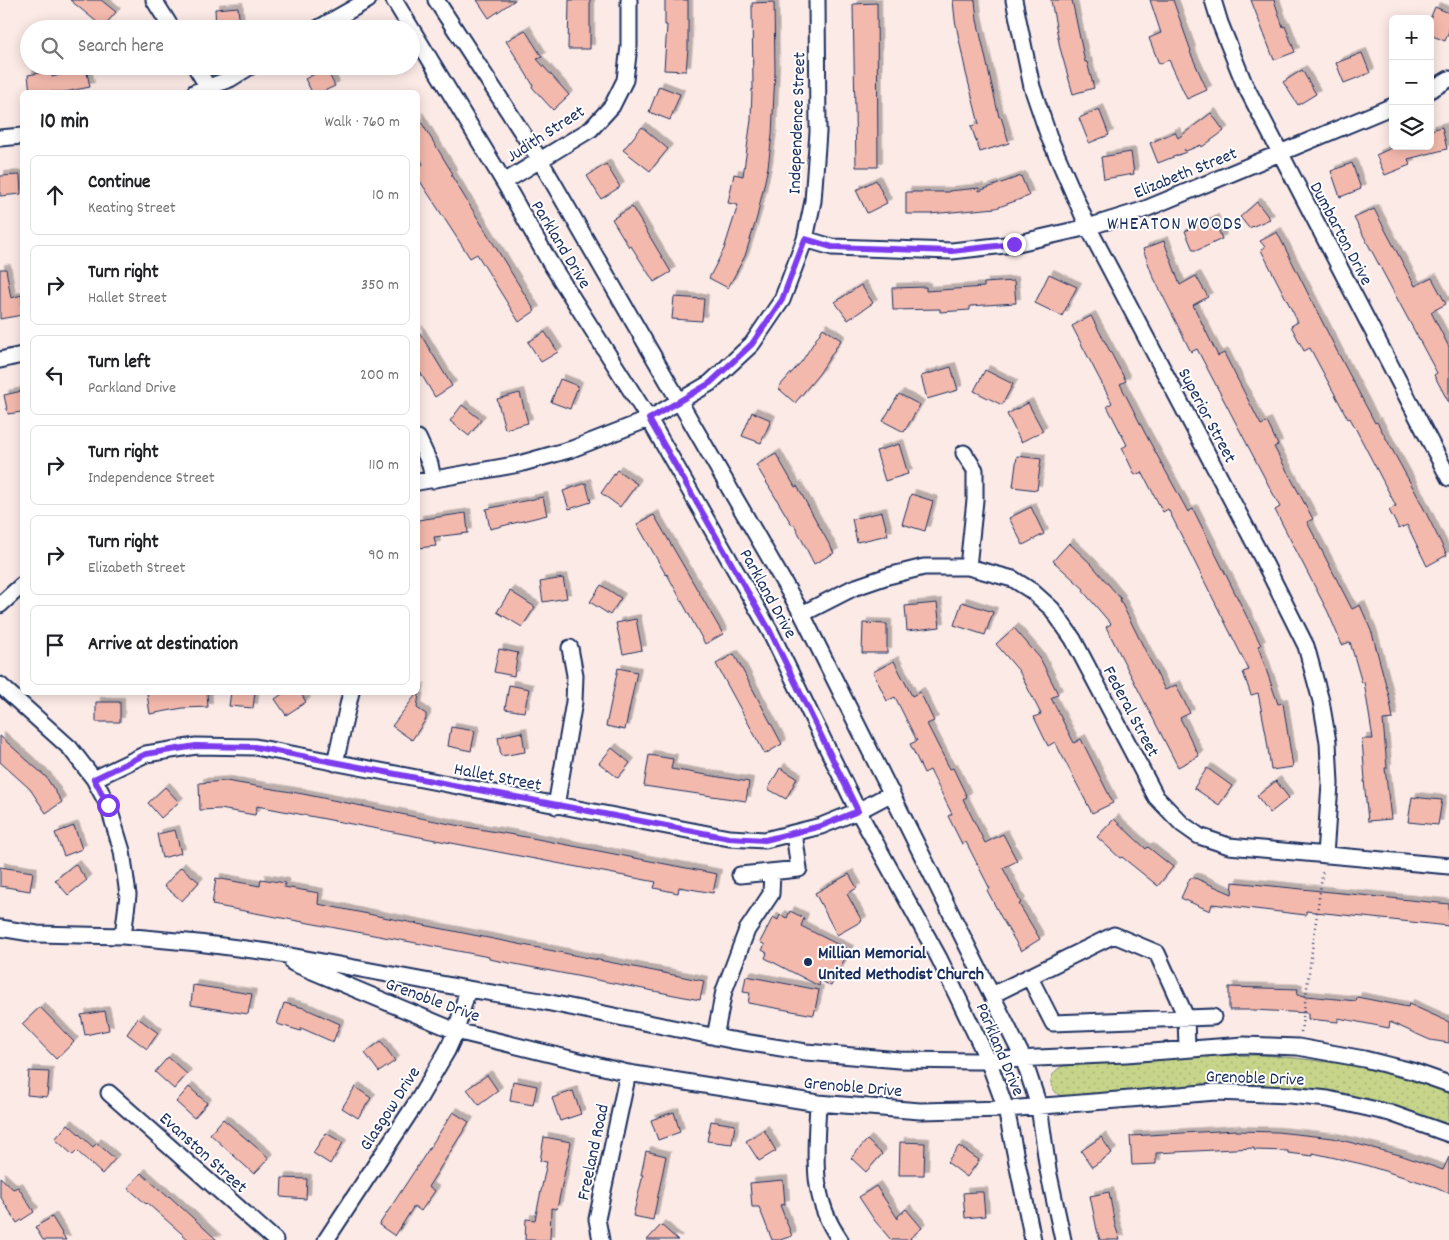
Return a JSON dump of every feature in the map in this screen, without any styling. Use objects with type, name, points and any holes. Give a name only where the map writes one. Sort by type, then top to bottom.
[{"type":"street","points":[[154,0],[166,20]]},
{"type":"street","points":[[333,20],[368,0]]},
{"type":"street","name":"Parkland Drive","points":[[394,0],[406,20]]},
{"type":"street","name":"Parkland Drive","points":[[436,0],[540,160],[802,614],[1023,1058],[1040,1106],[1048,1170],[1063,1240]]},
{"type":"street","name":"Judith Street","points":[[504,182],[591,129],[612,106],[625,80],[629,46],[629,0]]},
{"type":"street","name":"Independence Street","points":[[425,481],[519,464],[572,449],[649,419],[710,383],[752,344],[782,300],[805,239],[812,201],[818,132],[817,0]]},
{"type":"street","name":"Superior Street","points":[[1014,0],[1032,87],[1049,136],[1088,227],[1259,552],[1306,646],[1321,701],[1328,742],[1330,784],[1325,855]]},
{"type":"street","name":"Dumbarton Drive","points":[[1213,0],[1244,84],[1449,478]]},
{"type":"street","name":"Parkland Drive","points":[[420,43],[504,182],[548,261],[649,419],[770,631],[858,811],[939,958],[988,1060],[1006,1109],[1033,1240]]},
{"type":"street","points":[[199,75],[205,90]]},
{"type":"street","points":[[207,90],[236,75]]},
{"type":"street","points":[[1434,88],[1449,80]]},
{"type":"street","name":"Elizabeth Street","points":[[805,239],[832,247],[952,251],[1014,244],[1088,227],[1143,210],[1389,108]]},
{"type":"street","points":[[0,138],[20,136]]},
{"type":"street","points":[[0,360],[20,355]]},
{"type":"street","points":[[420,442],[430,464],[425,481]]},
{"type":"street","points":[[964,453],[975,470],[975,500],[968,567]]},
{"type":"street","name":"Federal Street","points":[[802,614],[853,588],[888,576],[924,567],[968,567],[1013,579],[1032,591],[1052,610],[1073,639],[1156,797],[1182,824],[1199,836],[1229,846],[1449,866]]},
{"type":"street","points":[[0,605],[20,587]]},
{"type":"street","points":[[556,806],[574,702],[575,675],[570,648]]},
{"type":"street","points":[[0,685],[70,748],[94,779],[108,805],[122,852],[128,895],[123,936]]},
{"type":"street","points":[[335,763],[350,695]]},
{"type":"street","name":"Hallet Street","points":[[94,779],[146,754],[196,746],[255,747],[729,838],[765,840],[821,826],[858,811],[892,793]]},
{"type":"street","points":[[740,875],[799,869],[794,833]]},
{"type":"street","points":[[715,1037],[724,991],[747,930],[771,894],[772,872]]},
{"type":"street","name":"Grenoble Drive","points":[[0,928],[37,934],[123,936],[269,952],[541,1001],[715,1037],[806,1052],[899,1060],[974,1061],[1126,1054],[1244,1044],[1298,1047],[1364,1059],[1412,1071],[1449,1084]]},
{"type":"street","points":[[992,995],[1114,935],[1157,953],[1186,1018],[1187,1048]]},
{"type":"street","name":"Grenoble Drive","points":[[269,952],[456,1031],[628,1073],[818,1103],[920,1111],[1006,1109],[1216,1092],[1290,1095],[1328,1100],[1390,1113],[1449,1134]]},
{"type":"street","points":[[1029,976],[1053,1022],[1213,1017]]},
{"type":"street","name":"Glasgow Drive","points":[[326,1240],[420,1097],[447,1051],[456,1031],[468,989]]},
{"type":"street","name":"Freeland Road","points":[[601,1240],[597,1219],[628,1073]]},
{"type":"street","name":"Evanston Street","points":[[109,1092],[275,1240]]},
{"type":"street","points":[[818,1103],[816,1171],[820,1201],[833,1230],[840,1240]]},
{"type":"path","points":[[1298,1047],[1325,855]]},
{"type":"green space","points":[[1264,1055],[1334,1063],[1381,1071],[1449,1091],[1449,1124],[1378,1103],[1329,1095],[1066,1098],[1055,1092],[1051,1083],[1051,1078],[1057,1069],[1063,1066],[1187,1056]]},
{"type":"building","points":[[70,0],[101,0],[116,12],[109,20],[94,20]]},
{"type":"building","points":[[477,0],[515,0],[489,18]]},
{"type":"building","points":[[569,0],[590,0],[590,49],[568,49]]},
{"type":"building","points":[[665,0],[688,0],[686,71],[664,70],[667,25],[665,25]]},
{"type":"building","points":[[953,0],[975,0],[977,20],[999,117],[1001,117],[1009,143],[980,152],[971,126],[979,124],[966,73],[955,20]]},
{"type":"building","points":[[1051,0],[1072,0],[1085,62],[1087,62],[1094,88],[1073,94],[1060,48]]},
{"type":"building","points":[[1150,0],[1173,0],[1190,52],[1207,90],[1187,99],[1169,60],[1159,64],[1149,38],[1161,33]]},
{"type":"building","points":[[1251,0],[1274,0],[1283,27],[1285,26],[1295,52],[1274,60]]},
{"type":"building","points":[[774,2],[775,72],[772,135],[768,167],[757,217],[745,256],[728,288],[709,278],[724,249],[738,205],[728,203],[734,174],[743,176],[753,90],[752,3]]},
{"type":"building","points":[[877,3],[878,167],[856,167],[853,4]]},
{"type":"building","points":[[238,7],[239,20],[216,20],[215,9]]},
{"type":"building","points":[[1435,7],[1449,13],[1449,31],[1445,41],[1434,37],[1434,15],[1432,15]]},
{"type":"building","points":[[525,30],[542,57],[537,59],[569,95],[553,110],[532,87],[533,85],[506,41]]},
{"type":"building","points":[[1362,53],[1370,73],[1344,83],[1336,63]]},
{"type":"building","points":[[1302,70],[1316,94],[1298,105],[1283,82]]},
{"type":"building","points":[[28,75],[52,75],[52,77],[60,75],[87,75],[90,87],[75,90],[30,90]]},
{"type":"building","points":[[313,75],[330,75],[335,86],[326,90],[311,90],[305,79]]},
{"type":"building","points":[[659,86],[680,94],[670,120],[649,112]]},
{"type":"building","points":[[1099,109],[1109,135],[1089,143],[1079,118]]},
{"type":"building","points":[[1211,113],[1224,131],[1202,147],[1201,145],[1186,151],[1184,149],[1186,152],[1158,163],[1150,143],[1175,132],[1178,138]]},
{"type":"building","points":[[420,120],[453,174],[451,175],[535,311],[519,322],[477,254],[470,258],[420,181],[420,166],[423,164],[420,158]]},
{"type":"building","points":[[642,127],[668,149],[650,171],[623,150]]},
{"type":"building","points":[[1442,127],[1447,149],[1408,159],[1410,165],[1385,175],[1376,155],[1389,149],[1434,150],[1434,129]]},
{"type":"building","points":[[1131,152],[1134,174],[1104,179],[1101,157]]},
{"type":"building","points":[[1352,163],[1361,189],[1340,197],[1331,171]]},
{"type":"building","points":[[606,164],[620,187],[601,199],[587,176]]},
{"type":"building","points":[[20,175],[20,194],[0,196],[0,176]]},
{"type":"building","points":[[1021,176],[1029,196],[996,208],[930,214],[906,214],[906,192],[949,192],[979,188],[979,191]]},
{"type":"building","points":[[876,180],[887,203],[867,213],[856,190]]},
{"type":"building","points":[[1257,202],[1270,219],[1249,228],[1240,217]]},
{"type":"building","points":[[632,207],[671,272],[654,282],[612,219]]},
{"type":"building","points":[[1374,209],[1415,286],[1432,278],[1446,304],[1431,312],[1449,347],[1449,403],[1434,375],[1437,373],[1354,218]]},
{"type":"building","points":[[1214,219],[1222,239],[1198,250],[1193,250],[1185,231]]},
{"type":"building","points":[[1277,232],[1337,351],[1375,423],[1377,422],[1417,495],[1447,555],[1427,566],[1407,525],[1399,529],[1389,510],[1396,506],[1350,418],[1348,419],[1310,348],[1304,351],[1291,326],[1298,322],[1261,250],[1265,247],[1260,241]]},
{"type":"building","points":[[1164,241],[1180,285],[1196,276],[1208,297],[1193,305],[1218,356],[1224,353],[1261,425],[1267,422],[1278,445],[1274,447],[1313,519],[1307,522],[1352,609],[1360,605],[1372,633],[1389,696],[1393,719],[1383,720],[1387,768],[1385,768],[1391,819],[1368,821],[1362,739],[1373,739],[1364,682],[1362,683],[1350,642],[1342,645],[1328,612],[1275,510],[1280,507],[1197,349],[1191,352],[1152,274],[1143,249]]},
{"type":"building","points":[[0,269],[6,269],[11,298],[20,296],[20,315],[0,319]]},
{"type":"building","points":[[1049,274],[1077,287],[1062,316],[1035,303]]},
{"type":"building","points":[[1014,281],[1016,303],[970,306],[970,310],[940,312],[940,309],[893,310],[892,288],[926,287],[926,291],[984,287],[984,283]]},
{"type":"building","points":[[861,285],[873,303],[848,320],[835,302]]},
{"type":"building","points":[[674,297],[704,299],[702,321],[672,319]]},
{"type":"building","points":[[1091,316],[1126,381],[1120,384],[1146,435],[1188,512],[1193,509],[1261,645],[1258,646],[1278,704],[1283,703],[1293,767],[1271,770],[1258,693],[1251,695],[1243,672],[1249,670],[1168,509],[1163,512],[1142,472],[1135,475],[1122,448],[1127,445],[1107,406],[1112,403],[1072,326]]},
{"type":"building","points":[[823,328],[841,340],[819,374],[795,403],[778,388],[802,361]]},
{"type":"building","points":[[545,332],[558,352],[541,362],[528,342]]},
{"type":"building","points":[[420,333],[452,386],[435,397],[420,372]]},
{"type":"building","points":[[951,367],[958,390],[927,399],[921,376]]},
{"type":"building","points":[[985,370],[1013,384],[1002,405],[974,391]]},
{"type":"building","points":[[560,379],[578,386],[570,409],[551,402]]},
{"type":"building","points":[[20,391],[20,412],[8,414],[4,395]]},
{"type":"building","points":[[520,393],[528,423],[505,429],[497,399]]},
{"type":"building","points":[[899,394],[920,405],[904,432],[883,421]]},
{"type":"building","points":[[1028,403],[1043,431],[1021,442],[1007,414]]},
{"type":"building","points":[[462,405],[481,420],[469,436],[450,421]]},
{"type":"building","points":[[752,412],[771,420],[761,443],[742,436]]},
{"type":"building","points":[[899,444],[908,474],[885,481],[876,451]]},
{"type":"building","points":[[776,454],[795,487],[797,486],[834,553],[814,564],[794,524],[792,525],[756,465]]},
{"type":"building","points":[[1017,456],[1041,459],[1037,490],[1013,487]]},
{"type":"building","points":[[617,470],[637,484],[620,507],[601,493]]},
{"type":"building","points":[[586,483],[591,502],[569,509],[563,491]]},
{"type":"building","points":[[911,494],[933,501],[925,531],[902,524]]},
{"type":"building","points":[[543,497],[547,515],[490,529],[486,509]]},
{"type":"building","points":[[1031,507],[1044,534],[1023,545],[1009,518]]},
{"type":"building","points":[[882,512],[888,535],[857,542],[852,519]]},
{"type":"building","points":[[466,513],[468,533],[434,537],[436,546],[420,548],[420,520]]},
{"type":"building","points":[[654,515],[723,634],[705,644],[637,524]]},
{"type":"building","points":[[1069,543],[1091,564],[1121,599],[1165,690],[1176,685],[1190,713],[1180,718],[1199,756],[1178,767],[1106,627],[1111,624],[1083,591],[1084,589],[1053,561]]},
{"type":"building","points":[[563,578],[567,598],[543,602],[540,582]]},
{"type":"building","points":[[601,585],[621,598],[610,615],[590,602]]},
{"type":"building","points":[[510,591],[535,607],[522,627],[497,612]]},
{"type":"building","points":[[962,602],[993,612],[985,635],[954,625]]},
{"type":"building","points":[[937,603],[940,627],[907,631],[905,606]]},
{"type":"building","points":[[636,619],[642,650],[623,654],[616,623]]},
{"type":"building","points":[[863,623],[887,624],[887,653],[862,653]]},
{"type":"building","points":[[1014,628],[1040,658],[1058,694],[1051,698],[1074,743],[1081,739],[1113,803],[1092,813],[1055,742],[1048,746],[1034,717],[1041,714],[1019,671],[996,644]]},
{"type":"building","points":[[499,649],[518,653],[514,676],[494,672]]},
{"type":"building","points":[[734,654],[782,744],[765,754],[716,664]]},
{"type":"building","points":[[894,661],[912,696],[920,692],[934,721],[927,724],[950,769],[953,768],[967,797],[963,799],[985,843],[1003,834],[1017,861],[1003,868],[1021,903],[1019,904],[1040,939],[1021,951],[987,890],[990,889],[966,842],[962,844],[948,816],[952,814],[930,770],[924,773],[910,744],[917,741],[895,697],[887,701],[873,672]]},
{"type":"building","points":[[618,668],[637,672],[625,730],[606,726]]},
{"type":"building","points":[[509,685],[529,689],[524,712],[505,709]]},
{"type":"building","points":[[147,695],[207,695],[208,707],[183,708],[150,714]]},
{"type":"building","points":[[231,695],[255,695],[253,708],[229,706]]},
{"type":"building","points":[[281,695],[302,695],[306,702],[286,715],[275,699]]},
{"type":"building","points":[[416,695],[419,695],[417,708],[426,714],[426,719],[412,740],[392,726]]},
{"type":"building","points":[[96,702],[120,702],[120,722],[96,722]]},
{"type":"building","points":[[451,727],[475,731],[471,751],[448,746]]},
{"type":"building","points":[[522,732],[525,752],[501,756],[498,737]]},
{"type":"building","points":[[0,736],[46,777],[62,802],[46,813],[30,789],[0,762]]},
{"type":"building","points":[[612,748],[630,763],[618,778],[599,763]]},
{"type":"building","points":[[649,755],[673,759],[671,769],[749,782],[746,801],[644,786]]},
{"type":"building","points":[[780,768],[797,778],[786,799],[768,789]]},
{"type":"building","points":[[1207,768],[1232,786],[1219,805],[1194,788]]},
{"type":"building","points":[[226,781],[303,794],[455,825],[717,874],[713,893],[679,887],[678,893],[654,888],[656,882],[257,806],[255,815],[220,809],[200,810],[199,783]]},
{"type":"building","points":[[1276,781],[1289,798],[1270,813],[1257,796]]},
{"type":"building","points":[[165,787],[179,802],[161,818],[148,803]]},
{"type":"building","points":[[1412,797],[1442,800],[1438,825],[1408,822]]},
{"type":"building","points":[[1114,819],[1146,849],[1148,847],[1173,867],[1158,886],[1122,857],[1120,858],[1097,837]]},
{"type":"building","points":[[74,826],[82,849],[64,856],[55,833]]},
{"type":"building","points":[[175,830],[181,853],[162,858],[157,834]]},
{"type":"building","points":[[75,864],[87,880],[68,895],[55,880]]},
{"type":"building","points":[[0,867],[33,872],[30,891],[0,886]]},
{"type":"building","points":[[181,867],[199,882],[182,901],[164,886]]},
{"type":"building","points":[[849,874],[857,888],[847,894],[862,921],[837,935],[815,893]]},
{"type":"building","points":[[216,878],[260,886],[261,879],[285,883],[284,887],[319,893],[318,904],[704,981],[700,1000],[489,959],[489,957],[212,905]]},
{"type":"building","points":[[1190,878],[1195,878],[1232,894],[1233,882],[1449,904],[1449,926],[1306,911],[1306,915],[1212,904],[1210,911],[1181,898]]},
{"type":"building","name":"Millian Memorial United Methodist Church","points":[[790,911],[804,918],[801,926],[849,950],[831,986],[820,980],[819,986],[765,958],[767,953],[762,950],[765,945],[760,942],[773,917],[778,920],[780,915],[787,918]]},
{"type":"building","points":[[746,976],[819,990],[814,1015],[748,1003],[750,993],[743,992]]},
{"type":"building","points":[[193,985],[252,994],[248,1014],[191,1005]]},
{"type":"building","points":[[1229,987],[1298,989],[1297,995],[1356,1001],[1357,997],[1408,1007],[1409,1004],[1449,1022],[1449,1043],[1430,1040],[1390,1022],[1389,1028],[1338,1018],[1338,1022],[1308,1019],[1308,1013],[1229,1010]]},
{"type":"building","points":[[284,1003],[304,1008],[340,1024],[333,1042],[301,1028],[301,1031],[277,1024]]},
{"type":"building","points":[[40,1007],[74,1042],[56,1059],[22,1024]]},
{"type":"building","points":[[105,1011],[109,1030],[85,1035],[81,1015]]},
{"type":"building","points":[[138,1018],[158,1033],[147,1049],[127,1034]]},
{"type":"building","points":[[381,1041],[395,1061],[379,1072],[365,1053]]},
{"type":"building","points":[[168,1057],[187,1074],[174,1089],[155,1072]]},
{"type":"building","points":[[29,1071],[49,1072],[47,1097],[27,1095]]},
{"type":"building","points":[[487,1075],[498,1091],[479,1105],[467,1089]]},
{"type":"building","points":[[513,1081],[537,1086],[533,1105],[510,1101]]},
{"type":"building","points":[[189,1087],[207,1103],[194,1118],[176,1102]]},
{"type":"building","points":[[355,1087],[371,1098],[358,1118],[342,1108]]},
{"type":"building","points":[[573,1091],[581,1114],[560,1121],[552,1098]]},
{"type":"building","points":[[453,1112],[469,1122],[428,1187],[435,1191],[421,1211],[414,1206],[395,1236],[379,1225]]},
{"type":"building","points":[[674,1112],[680,1132],[658,1140],[651,1120]]},
{"type":"building","points":[[223,1119],[269,1158],[254,1174],[210,1134]]},
{"type":"building","points":[[711,1121],[735,1125],[732,1144],[707,1141]]},
{"type":"building","points":[[68,1124],[93,1147],[97,1143],[115,1159],[102,1174],[77,1151],[73,1155],[55,1139]]},
{"type":"building","points":[[764,1130],[776,1151],[759,1161],[746,1141]]},
{"type":"building","points":[[1236,1130],[1333,1138],[1400,1155],[1443,1170],[1449,1157],[1449,1193],[1436,1187],[1362,1164],[1313,1153],[1313,1156],[1288,1153],[1288,1151],[1254,1150],[1254,1148],[1156,1153],[1156,1164],[1132,1165],[1130,1136]]},
{"type":"building","points":[[326,1133],[343,1143],[330,1164],[313,1153]]},
{"type":"building","points":[[544,1137],[571,1142],[557,1209],[551,1208],[550,1240],[525,1240],[526,1219],[535,1220],[547,1162],[540,1161]]},
{"type":"building","points":[[1101,1137],[1112,1153],[1092,1167],[1081,1151]]},
{"type":"building","points":[[867,1140],[882,1154],[866,1172],[851,1158]]},
{"type":"building","points":[[900,1142],[925,1143],[924,1175],[899,1175]]},
{"type":"building","points":[[959,1146],[979,1160],[967,1177],[947,1162]]},
{"type":"building","points":[[646,1151],[666,1156],[653,1220],[633,1216],[643,1175],[641,1175]]},
{"type":"building","points":[[141,1173],[217,1240],[189,1240],[146,1204],[128,1188]]},
{"type":"building","points":[[0,1177],[13,1189],[18,1187],[34,1212],[17,1223],[0,1196]]},
{"type":"building","points":[[282,1178],[307,1179],[306,1199],[281,1197]]},
{"type":"building","points":[[783,1180],[785,1204],[780,1205],[792,1236],[780,1240],[772,1240],[759,1207],[752,1207],[750,1183]]},
{"type":"building","points":[[876,1186],[898,1219],[898,1216],[906,1209],[922,1228],[910,1238],[912,1240],[891,1240],[859,1197]]},
{"type":"building","points":[[983,1192],[985,1216],[965,1218],[963,1193]]},
{"type":"building","points":[[1109,1192],[1115,1225],[1120,1240],[1100,1240],[1097,1230],[1090,1196]]},
{"type":"building","points":[[52,1217],[66,1240],[43,1240],[35,1227]]},
{"type":"building","points":[[661,1225],[678,1240],[647,1240]]},
{"type":"place","name":"Millian Memorial United Methodist Church","points":[[808,962]]},
{"type":"district","name":"WHEATON WOODS","points":[[1175,222]]},
{"type":"route","points":[[108,805],[94,779],[146,754],[196,746],[255,747],[729,838],[765,840],[821,826],[858,811],[770,631],[649,419],[710,383],[752,344],[782,300],[805,239],[832,247],[952,251],[1014,244]]}]
